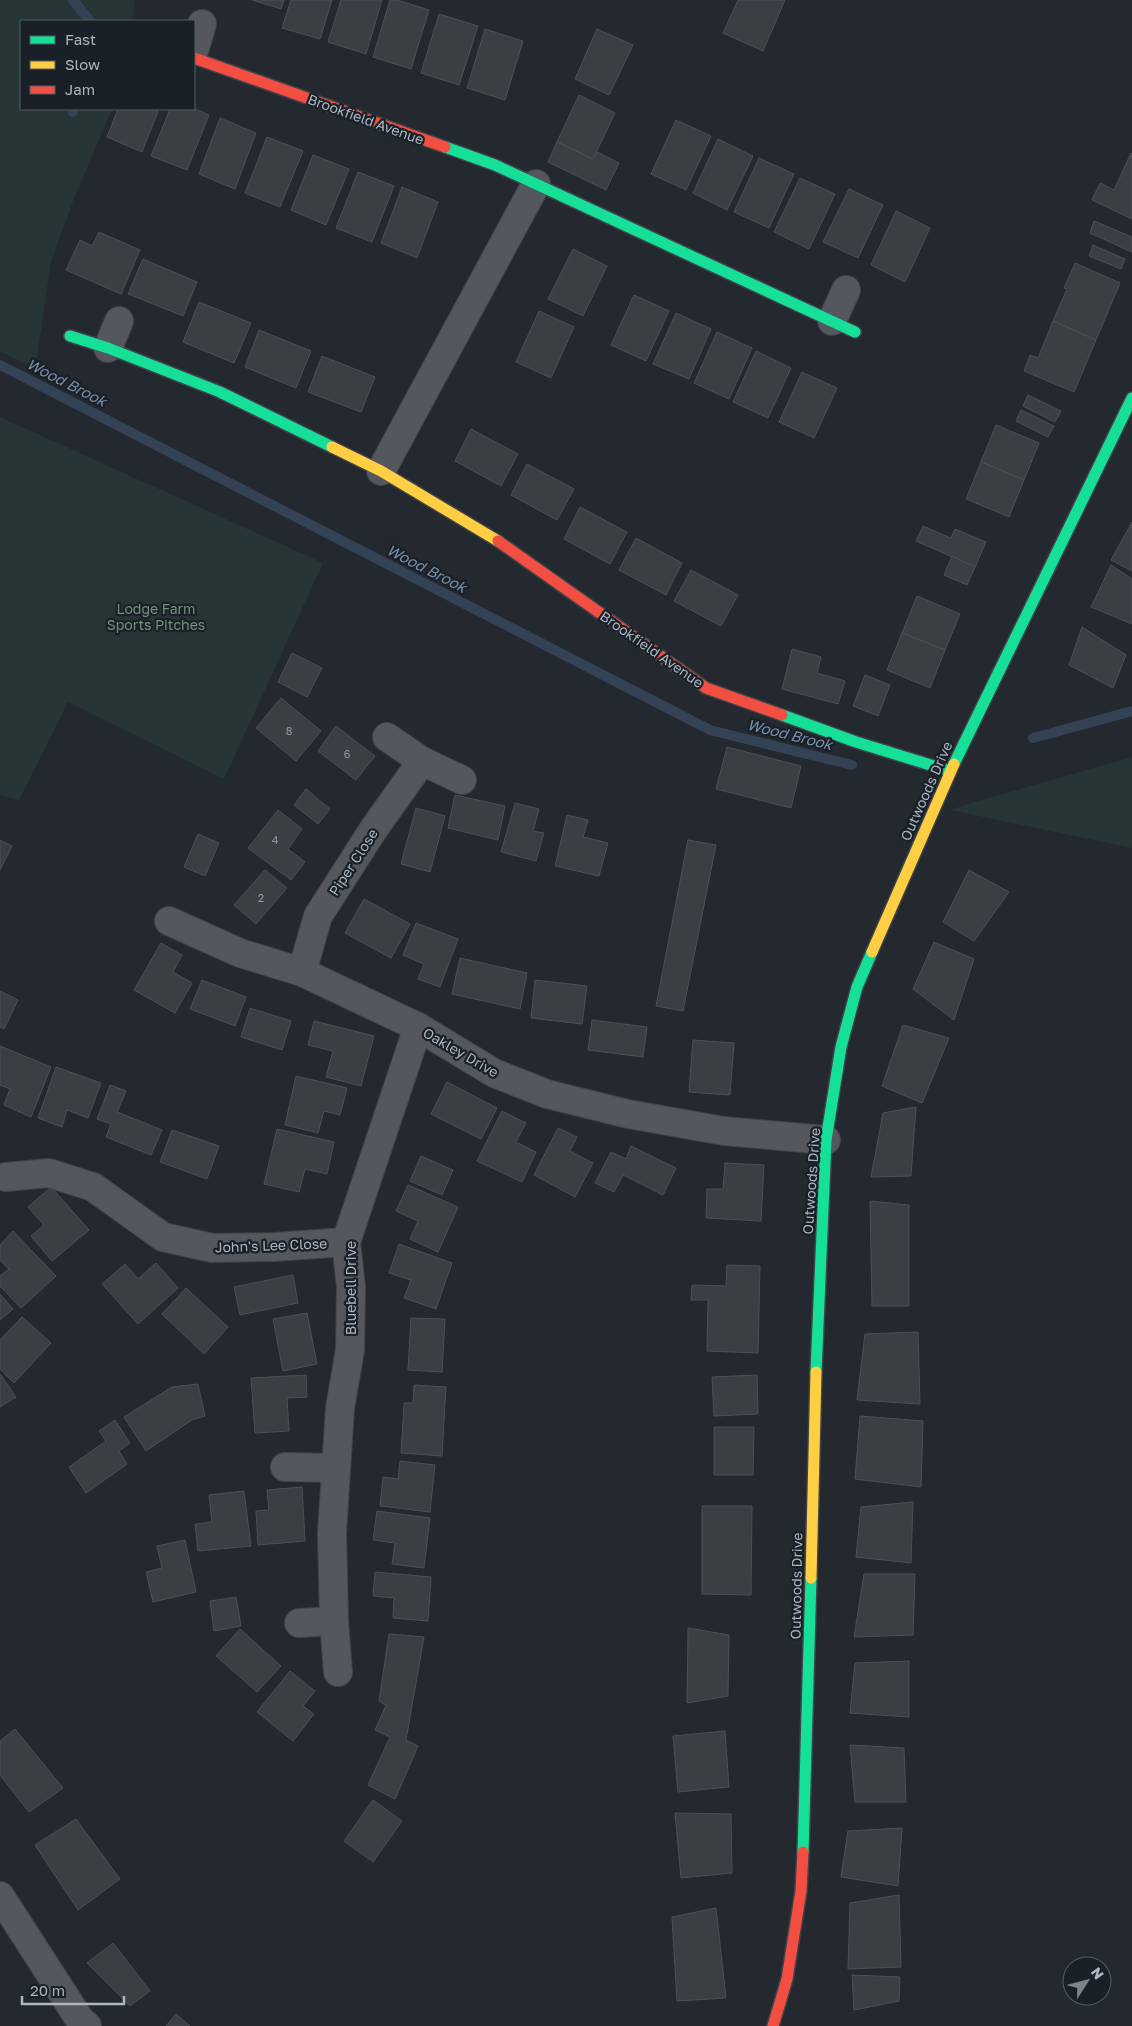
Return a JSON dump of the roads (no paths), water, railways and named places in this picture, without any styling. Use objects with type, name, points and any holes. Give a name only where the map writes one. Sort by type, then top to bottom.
[{"type":"street","points":[[195,48],[202,24]]},
{"type":"street","name":"Brookfield Avenue","points":[[195,58],[495,166],[844,326],[846,290]]},
{"type":"street","points":[[381,471],[536,184]]},
{"type":"street","points":[[108,348],[119,321]]},
{"type":"street","name":"Brookfield Avenue","points":[[70,336],[108,348],[220,392],[381,471],[510,548],[706,688],[856,742],[950,771]]},
{"type":"street","name":"Outwoods Drive","points":[[774,2026],[787,1980],[801,1890],[805,1812],[816,1376],[826,1140],[840,1047],[857,987],[950,771],[1132,398]]},
{"type":"street","points":[[388,736],[422,761],[462,780]]},
{"type":"street","name":"Piper Close","points":[[302,972],[318,916],[373,830],[422,761]]},
{"type":"street","name":"Oakley Drive","points":[[170,921],[240,952],[302,972],[418,1027],[494,1073],[547,1094],[628,1114],[724,1131],[826,1140]]},
{"type":"street","name":"Bluebell Drive","points":[[338,1672],[334,1621],[332,1533],[340,1408],[350,1350],[351,1287],[346,1242],[418,1027]]},
{"type":"street","name":"John's Lee Close","points":[[2,1176],[49,1173],[93,1186],[163,1237],[212,1248],[274,1247],[346,1242]]},
{"type":"street","points":[[286,1467],[336,1468]]},
{"type":"street","points":[[299,1623],[334,1621]]},
{"type":"street","points":[[0,1896],[80,2020],[87,2026]]},
{"type":"waterway","points":[[73,0],[89,20]]},
{"type":"waterway","name":"Wood Brook","points":[[0,365],[710,730],[852,765]]},
{"type":"waterway","name":"Wood Brook","points":[[1033,738],[1132,711]]},
{"type":"park label","name":"Lodge Farm Sports Pitches","points":[[156,616]]}]
